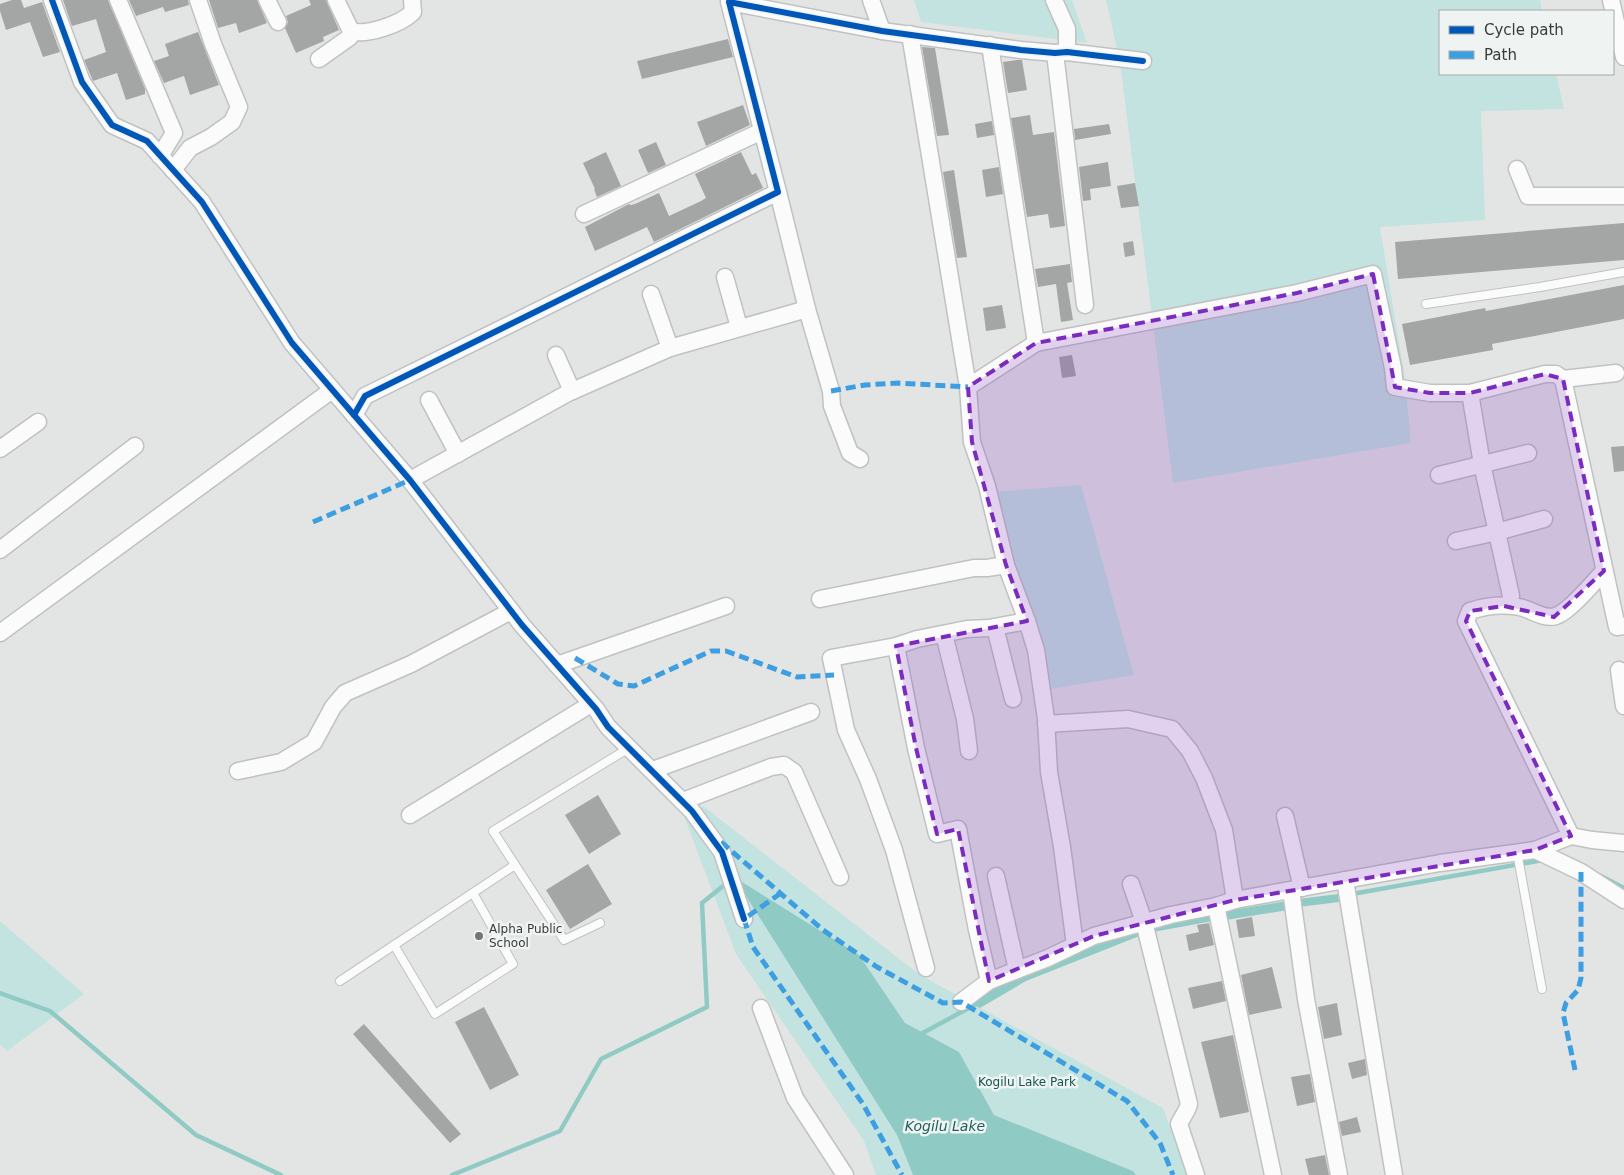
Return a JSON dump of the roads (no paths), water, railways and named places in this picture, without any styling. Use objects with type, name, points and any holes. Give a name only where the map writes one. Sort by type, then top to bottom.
[{"type":"street","points":[[52,0],[82,82],[112,125],[147,142],[202,202],[292,343],[410,480],[511,612],[591,704],[608,727],[692,810],[722,852],[744,919]]},
{"type":"street","points":[[118,0],[174,134],[160,156]]},
{"type":"street","points":[[174,170],[190,148],[211,137],[232,122],[239,107],[198,0]]},
{"type":"street","points":[[268,0],[278,22]]},
{"type":"street","points":[[336,0],[352,31],[358,33],[367,33],[406,19],[413,12],[412,0]]},
{"type":"street","points":[[871,0],[882,31]]},
{"type":"street","points":[[1054,0],[1067,29],[1061,52],[1085,305]]},
{"type":"street","points":[[860,459],[850,453],[832,406],[831,392],[807,308],[729,1],[792,7],[882,31],[990,45],[1143,61]]},
{"type":"street","points":[[1614,13],[1624,56]]},
{"type":"street","points":[[318,59],[348,40],[352,31]]},
{"type":"street","points":[[910,34],[968,387],[972,442],[987,486],[1006,565],[1036,650],[1046,724],[1049,772],[1062,847],[1075,945]]},
{"type":"street","points":[[990,45],[1036,343]]},
{"type":"street","points":[[584,214],[762,131]]},
{"type":"street","points":[[1517,169],[1528,196],[1624,196]]},
{"type":"street","points":[[354,415],[365,396],[778,192]]},
{"type":"street","points":[[968,387],[1036,343],[1297,293],[1373,274],[1393,368],[1395,387],[1430,393],[1470,393],[1546,374],[1556,374],[1564,379],[1616,373]]},
{"type":"street","points":[[725,277],[739,327]]},
{"type":"street","points":[[651,294],[670,348]]},
{"type":"street","points":[[410,480],[572,391],[670,348],[807,308]]},
{"type":"street","points":[[556,354],[572,391]]},
{"type":"street","points":[[1564,379],[1617,627],[1624,626]]},
{"type":"street","points":[[0,633],[332,390]]},
{"type":"street","points":[[1470,393],[1482,464],[1511,596]]},
{"type":"street","points":[[429,400],[458,454]]},
{"type":"street","points":[[0,448],[38,422]]},
{"type":"street","points":[[0,550],[136,446]]},
{"type":"street","points":[[1439,474],[1528,453]]},
{"type":"street","points":[[1456,540],[1497,532],[1544,519]]},
{"type":"street","points":[[820,599],[974,568],[1006,565]]},
{"type":"street","points":[[1571,836],[1466,620],[1470,611],[1504,606],[1521,607],[1537,614],[1554,617],[1565,611],[1604,571]]},
{"type":"street","points":[[557,665],[726,606]]},
{"type":"street","points":[[238,771],[281,762],[314,742],[333,707],[345,693],[412,664],[511,612]]},
{"type":"street","points":[[926,968],[894,850],[868,779],[846,730],[831,658],[896,646],[917,639],[967,629],[995,627],[1027,621]]},
{"type":"street","points":[[995,627],[1013,699]]},
{"type":"street","points":[[944,634],[965,719],[969,751]]},
{"type":"street","points":[[896,646],[916,748],[936,834],[958,829],[977,930],[989,981]]},
{"type":"street","points":[[1619,670],[1624,706]]},
{"type":"street","points":[[410,815],[591,704]]},
{"type":"street","points":[[653,770],[811,712]]},
{"type":"street","points":[[1046,724],[1128,719],[1172,729],[1194,758],[1204,778],[1224,830],[1235,900]]},
{"type":"street","points":[[683,801],[771,767],[784,765],[794,772],[840,877]]},
{"type":"street","points":[[1286,816],[1297,889],[1306,999],[1339,1175]]},
{"type":"street","points":[[961,1002],[989,981],[1048,958],[1094,936],[1235,900],[1345,880],[1535,850],[1571,836],[1592,840],[1624,842]]},
{"type":"street","points":[[1535,850],[1580,872],[1624,900]]},
{"type":"street","points":[[996,876],[1017,970]]},
{"type":"street","points":[[1345,880],[1394,1175]]},
{"type":"street","points":[[1131,884],[1144,922],[1189,1104],[1187,1112],[1179,1124],[1196,1175]]},
{"type":"street","points":[[1216,906],[1273,1175]]},
{"type":"street","points":[[761,1008],[795,1098],[845,1175]]},
{"type":"lane","points":[[1426,304],[1624,272]]},
{"type":"lane","points":[[600,923],[564,940],[493,831],[629,748]]},
{"type":"lane","points":[[1517,852],[1542,989]]},
{"type":"lane","points":[[340,980],[516,865]]},
{"type":"lane","points":[[394,945],[436,1014],[513,964],[472,894]]},
{"type":"water","name":"Kogilu Lake","points":[[734,877],[859,955],[905,1023],[959,1052],[994,1115],[1133,1171],[1136,1175],[913,1175],[897,1135]]},
{"type":"water","points":[[1338,894],[1339,902],[1299,907],[1298,899]]},
{"type":"water","points":[[1287,901],[1288,910],[1226,920],[1225,911]]},
{"type":"water","points":[[1211,912],[1213,921],[1153,932],[1151,924]]},
{"type":"water","points":[[1139,927],[1142,935],[1026,981],[980,1008],[970,1003],[1006,982]]},
{"type":"waterway","points":[[1352,894],[1543,860]]},
{"type":"waterway","points":[[1601,876],[1624,888]]},
{"type":"waterway","points":[[452,1175],[560,1131],[601,1059],[707,1007],[702,903],[728,882]]},
{"type":"waterway","points":[[0,993],[50,1011],[196,1135],[281,1175]]},
{"type":"waterway","points":[[919,1035],[978,1003]]},
{"type":"place","name":"Alpha Public School","points":[[479,936]]},
{"type":"park label","name":"Kogilu Lake Park","points":[[1027,1082]]}]
